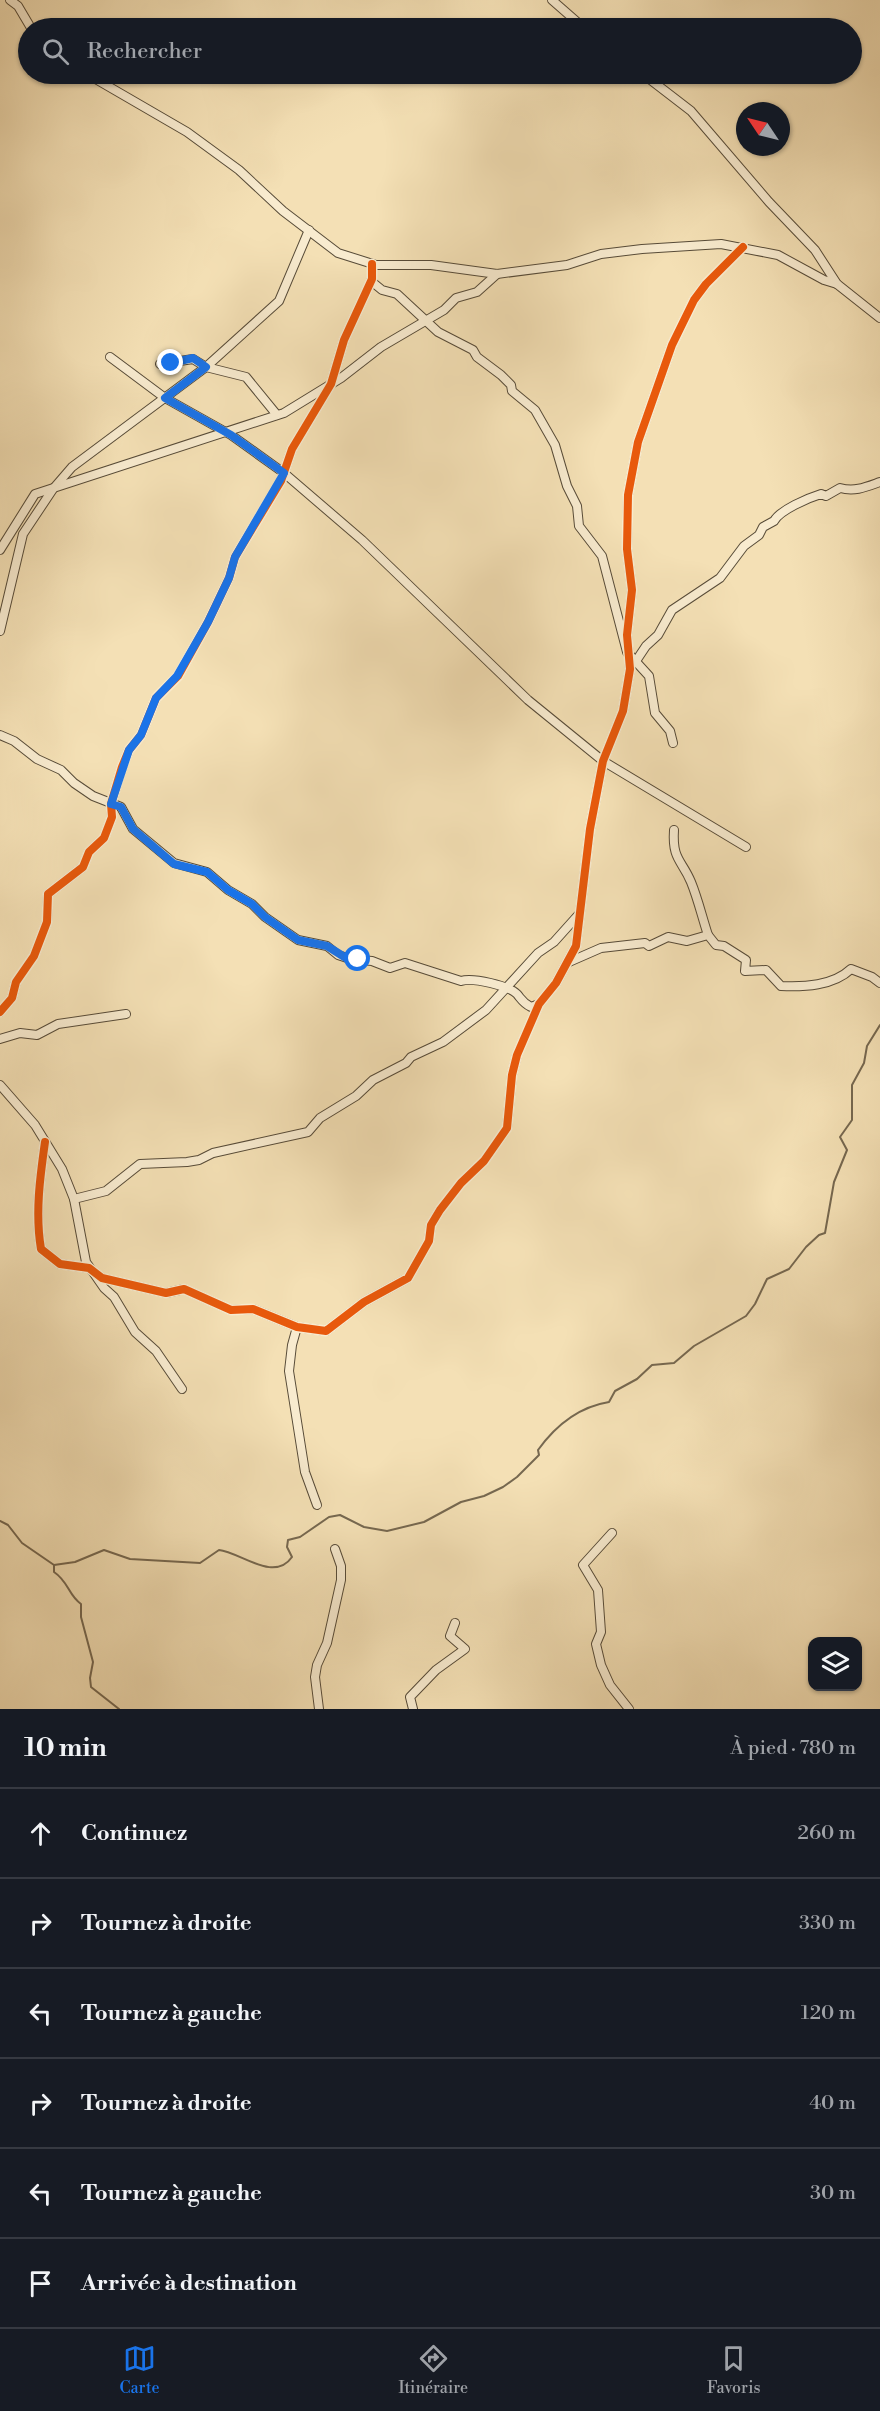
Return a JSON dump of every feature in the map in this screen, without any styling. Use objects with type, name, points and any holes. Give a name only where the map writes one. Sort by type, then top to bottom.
[{"type":"street","points":[[10,0],[18,6],[25,18]]},
{"type":"street","points":[[552,0],[573,18]]},
{"type":"street","points":[[104,84],[187,132],[239,170],[283,211],[339,253],[372,264],[431,265],[497,274],[567,265],[601,254],[721,244],[778,255],[824,280],[837,284]]},
{"type":"street","points":[[656,84],[691,111],[769,202],[815,250],[837,284],[880,318]]},
{"type":"street","points":[[0,631],[23,534],[53,489],[72,467],[206,367],[279,301],[309,230]]},
{"type":"street","points":[[633,659],[627,635],[632,590],[627,549],[628,495],[638,442],[672,345],[694,300],[706,284],[743,247]]},
{"type":"street","points":[[0,1012],[12,998],[21,974],[34,956],[47,922],[48,894],[83,867],[89,852],[104,838],[112,817],[111,804],[122,767],[141,735],[156,698],[177,676],[223,593],[236,564],[235,557],[284,473],[296,442],[331,384],[344,340],[374,273],[372,264]]},
{"type":"street","points":[[0,550],[36,494],[278,415],[331,384],[381,347],[444,310],[456,298],[477,292],[497,274]]},
{"type":"street","points":[[371,281],[382,290],[397,294],[438,332],[473,350],[477,357],[511,385],[512,391],[535,410],[555,445],[567,486],[578,506],[579,526],[602,556],[606,573],[610,579],[612,600],[633,659],[649,676],[656,713],[670,731],[673,743]]},
{"type":"street","points":[[110,357],[165,398],[225,431],[284,473],[362,540],[528,700],[603,761],[746,847]]},
{"type":"street","points":[[160,364],[193,358],[206,367],[246,377],[278,415]]},
{"type":"street","points":[[45,1142],[40,1174],[37,1228],[41,1249],[60,1264],[89,1268],[102,1278],[166,1293],[184,1289],[231,1310],[253,1309],[297,1327],[326,1331],[364,1302],[408,1278],[424,1250],[431,1225],[440,1210],[461,1183],[484,1161],[507,1128],[512,1075],[517,1055],[539,1004],[568,962],[576,946],[590,829],[603,761],[623,711],[633,659],[658,635],[672,610],[720,578],[744,546],[759,535],[763,527],[774,521],[776,517],[799,502],[821,494],[826,496],[840,488],[849,490],[870,487],[880,482]]},
{"type":"street","points":[[0,735],[14,741],[37,759],[61,770],[74,783],[93,796],[121,807],[133,829],[174,864],[207,872],[228,890],[252,904],[265,917],[298,940],[327,946],[350,959],[372,961],[390,968],[405,963],[461,981],[469,978],[515,992],[524,1004],[531,1007],[539,1004]]},
{"type":"street","points":[[674,830],[674,845],[679,862],[689,878],[708,935],[716,945],[724,946],[746,960],[745,971],[754,973],[766,970],[781,986],[823,983],[844,976],[851,969],[872,976],[880,982]]},
{"type":"street","points":[[74,1199],[89,1193],[106,1191],[140,1164],[199,1160],[213,1153],[308,1132],[320,1118],[356,1096],[373,1080],[455,1034],[494,1004],[504,989],[538,952],[554,942],[581,912]]},
{"type":"street","points":[[568,962],[601,948],[638,943],[649,946],[668,937],[687,941],[708,935]]},
{"type":"street","points":[[0,1039],[20,1033],[37,1035],[58,1024],[126,1014]]},
{"type":"street","points":[[0,1085],[35,1125],[62,1169],[74,1199],[84,1256],[89,1268],[114,1297],[135,1332],[156,1351],[182,1389]]},
{"type":"street","points":[[297,1327],[289,1371],[305,1472],[317,1505]]},
{"type":"street","points":[[612,1533],[583,1565],[599,1596],[601,1632],[596,1644],[601,1665],[610,1685],[629,1709]]},
{"type":"street","points":[[319,1709],[316,1665],[327,1643],[341,1580],[341,1566],[335,1550]]},
{"type":"street","points":[[413,1709],[410,1700],[416,1690],[436,1670],[465,1648],[450,1636],[455,1623]]},
{"type":"waterway","points":[[54,1565],[75,1562],[104,1550],[130,1559],[200,1563],[219,1550],[267,1567],[276,1567],[285,1564],[292,1557],[287,1547],[288,1540],[300,1537],[329,1517],[340,1515],[364,1527],[387,1531],[424,1522],[461,1502],[484,1496],[503,1487],[517,1477],[539,1455],[538,1450],[545,1441],[569,1418],[587,1408],[609,1402],[615,1391],[637,1379],[652,1365],[674,1363],[694,1346],[746,1316],[755,1304],[767,1279],[789,1269],[806,1247],[819,1235],[825,1233],[834,1182],[847,1150],[840,1137],[852,1120],[852,1085],[864,1063],[867,1046],[880,1025]]},
{"type":"waterway","points":[[0,1521],[8,1525],[22,1543],[54,1565],[54,1572],[81,1604],[81,1617],[93,1662],[91,1687],[119,1709]]},
{"type":"cycle path","points":[[45,1142],[39,1196],[39,1236],[41,1249],[60,1264],[89,1268],[102,1278],[166,1293],[184,1289],[231,1310],[253,1309],[297,1327],[326,1331],[364,1302],[408,1278],[429,1241],[431,1225],[440,1210],[461,1183],[484,1161],[507,1128],[512,1075],[517,1055],[539,1004],[556,983],[576,946],[590,829],[603,761],[623,711],[630,669],[627,635],[632,590],[627,549],[628,495],[638,442],[672,345],[694,300],[706,284],[743,247]]},
{"type":"cycle path","points":[[0,1012],[12,998],[16,982],[34,956],[47,922],[48,894],[83,867],[89,852],[104,838],[112,817],[111,804],[129,750],[141,735],[156,698],[178,676],[208,622],[229,578],[235,557],[281,481],[292,449],[331,384],[344,340],[372,279],[372,264]]},
{"type":"route","points":[[171,363],[193,358],[206,367],[165,398],[231,435],[284,473],[235,557],[236,564],[223,593],[187,659],[177,676],[156,698],[141,735],[129,750],[111,804],[121,807],[133,829],[174,864],[207,872],[228,890],[252,904],[265,917],[298,940],[327,946],[346,958],[358,959]]}]
